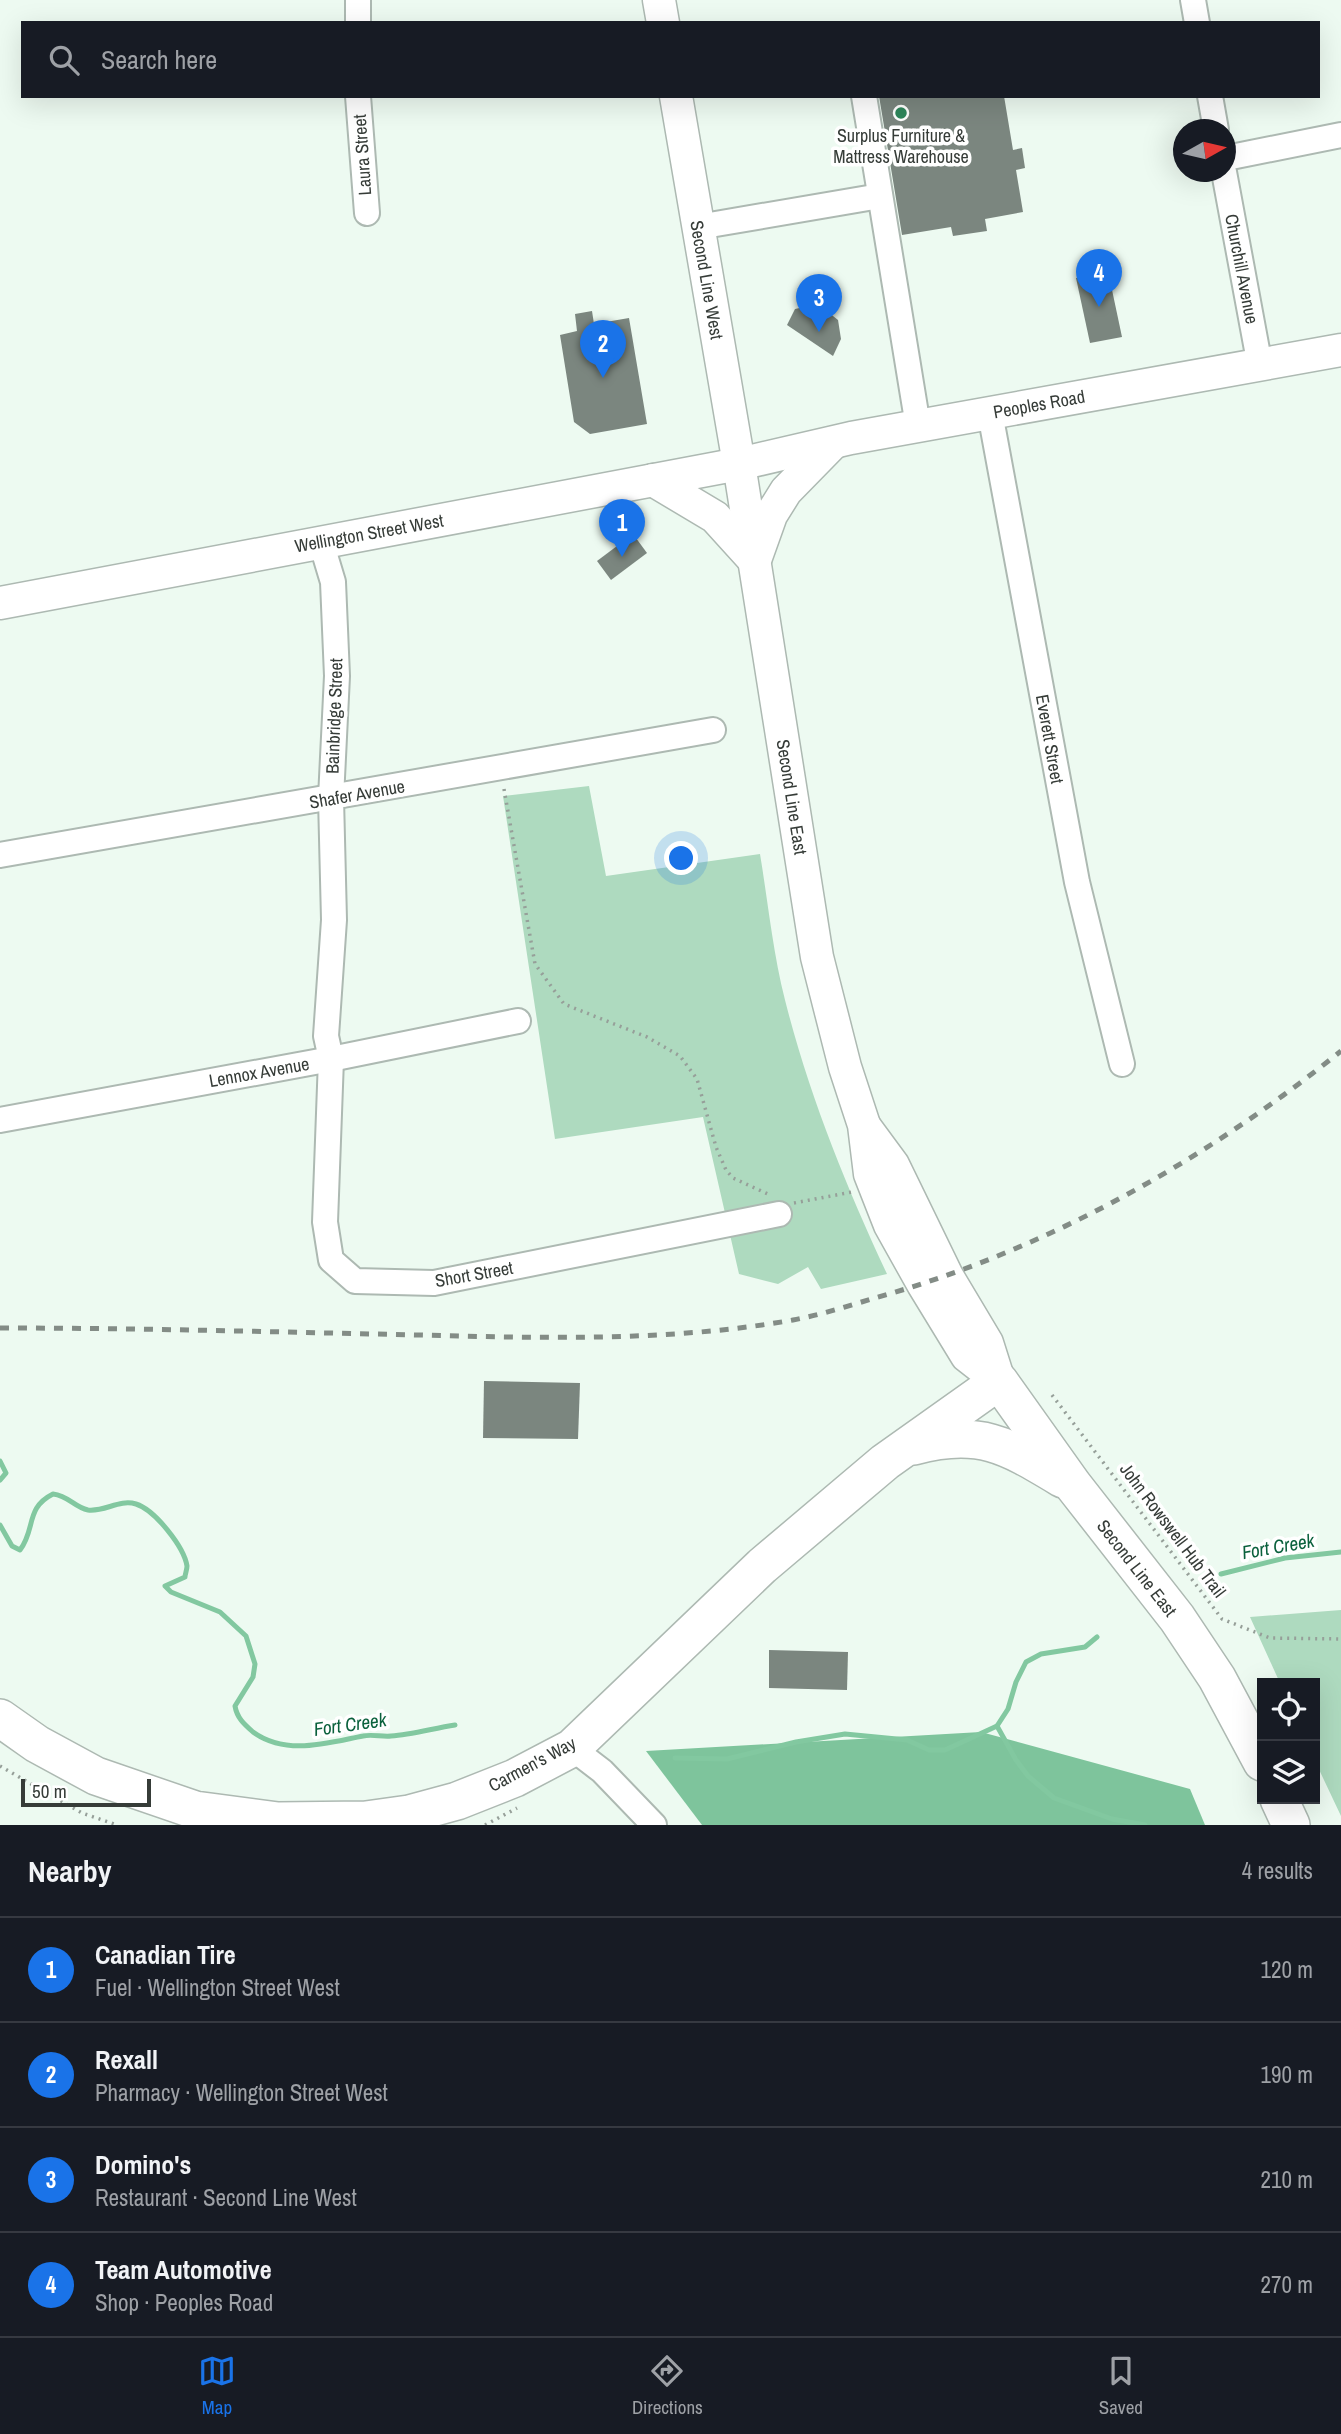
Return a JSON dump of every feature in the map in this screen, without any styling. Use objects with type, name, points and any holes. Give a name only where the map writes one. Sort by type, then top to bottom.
[{"type":"highway","name":"Carmen's Way","points":[[0,1718],[37,1744],[96,1776],[195,1810],[278,1821],[366,1822],[457,1801],[515,1778],[572,1748],[762,1566],[901,1450],[999,1381]]},
{"type":"highway","name":"Second Line East","points":[[999,1381],[1073,1485],[1177,1618],[1217,1678],[1257,1753]]},
{"type":"highway","points":[[901,1450],[936,1440],[961,1438],[987,1441],[1014,1449],[1073,1485]]},
{"type":"highway","points":[[1281,1804],[1291,1825]]},
{"type":"main road","points":[[659,0],[663,21]]},
{"type":"main road","name":"Second Line West","points":[[676,98],[739,464]]},
{"type":"main road","name":"Peoples Road","points":[[739,464],[918,426],[1341,350]]},
{"type":"main road","points":[[653,480],[715,517],[754,560],[771,515],[786,491],[834,442]]},
{"type":"main road","name":"Wellington Street West","points":[[0,603],[739,464]]},
{"type":"main road","name":"Second Line East","points":[[739,464],[817,957],[845,1066],[864,1125],[893,1165],[947,1276],[987,1343],[999,1381]]},
{"type":"street","points":[[358,0],[358,21]]},
{"type":"street","points":[[1194,0],[1197,21]]},
{"type":"street","name":"Laura Street","points":[[358,98],[367,213]]},
{"type":"street","points":[[864,98],[918,426]]},
{"type":"street","points":[[1210,98],[1214,119]]},
{"type":"street","points":[[1236,156],[1341,135]]},
{"type":"street","name":"Churchill Avenue","points":[[1226,182],[1260,366]]},
{"type":"street","points":[[698,227],[880,196]]},
{"type":"street","name":"Everett Street","points":[[990,413],[1077,882],[1122,1063]]},
{"type":"street","name":"Bainbridge Street","points":[[320,542],[333,582],[337,676],[331,798],[334,919],[326,1036],[331,1059]]},
{"type":"street","name":"Shafer Avenue","points":[[0,855],[713,730]]},
{"type":"street","name":"Lennox Avenue","points":[[0,1120],[331,1059],[518,1021]]},
{"type":"street","name":"Short Street","points":[[331,1059],[325,1222],[331,1260],[355,1281],[433,1283],[781,1205]]},
{"type":"street","points":[[572,1748],[602,1771],[654,1825]]},
{"type":"path","points":[[504,789],[535,964],[564,1004],[647,1037],[680,1056],[697,1079],[716,1147],[726,1170],[733,1178],[781,1205],[860,1190]]},
{"type":"path","name":"John Rowswell Hub Trail","points":[[1052,1395],[1222,1619],[1270,1637],[1341,1639]]},
{"type":"path","points":[[0,1766],[82,1813],[117,1825]]},
{"type":"green space","points":[[589,786],[606,876],[760,854],[777,964],[805,1071],[857,1207],[887,1274],[821,1289],[808,1267],[778,1284],[739,1274],[703,1117],[555,1139],[503,796]]},
{"type":"green space","points":[[1341,1610],[1341,1816],[1320,1772],[1320,1678],[1278,1678],[1250,1617]]},
{"type":"green space","points":[[981,1732],[1190,1789],[1205,1825],[702,1825],[646,1751]]},
{"type":"building","points":[[879,98],[1004,98],[1013,150],[1022,148],[1025,168],[1016,170],[1023,212],[985,219],[987,231],[953,236],[951,227],[902,235]]},
{"type":"building","points":[[1108,271],[1122,337],[1090,343],[1076,278]]},
{"type":"building","points":[[818,304],[838,320],[841,339],[833,356],[787,325],[795,309]]},
{"type":"building","points":[[592,311],[594,324],[629,318],[647,424],[590,434],[574,422],[560,335],[577,331],[575,314]]},
{"type":"building","points":[[633,534],[647,553],[611,580],[597,561]]},
{"type":"building","points":[[484,1381],[580,1383],[578,1439],[483,1438]]},
{"type":"building","points":[[769,1650],[848,1652],[847,1690],[769,1688]]},
{"type":"waterway","name":"Fort Creek","points":[[0,1461],[6,1473],[0,1480]]},
{"type":"waterway","name":"Fort Creek","points":[[0,1525],[12,1546],[20,1550],[34,1512],[53,1494],[88,1510],[130,1503],[152,1514],[175,1540],[187,1566],[185,1577],[165,1586],[171,1592],[220,1612],[246,1636],[255,1664],[253,1677],[235,1706],[244,1723],[266,1739],[279,1744],[307,1746],[366,1735],[407,1734],[455,1725]]},
{"type":"waterway","name":"Fort Creek","points":[[1221,1574],[1285,1558],[1341,1552]]},
{"type":"waterway","name":"Fort Creek","points":[[675,1758],[727,1759],[796,1742],[845,1734],[907,1740],[929,1750],[945,1750],[997,1726],[1008,1709],[1016,1682],[1026,1662],[1041,1654],[1085,1647],[1097,1637]]},
{"type":"waterway","points":[[997,1726],[1028,1776],[1054,1798],[1112,1819],[1145,1825]]},
{"type":"railway","points":[[0,1328],[606,1337],[700,1332],[803,1318],[938,1278],[1001,1255],[1061,1228],[1120,1198],[1234,1130],[1341,1051]]},
{"type":"place","name":"Surplus Furniture & Mattress Warehouse","points":[[901,113]]},
{"type":"place","name":"Team Automotive","points":[[1099,307]]},
{"type":"place","name":"Domino's","points":[[819,332]]},
{"type":"place","name":"Rexall","points":[[603,378]]},
{"type":"place","name":"Canadian Tire","points":[[622,557]]}]
